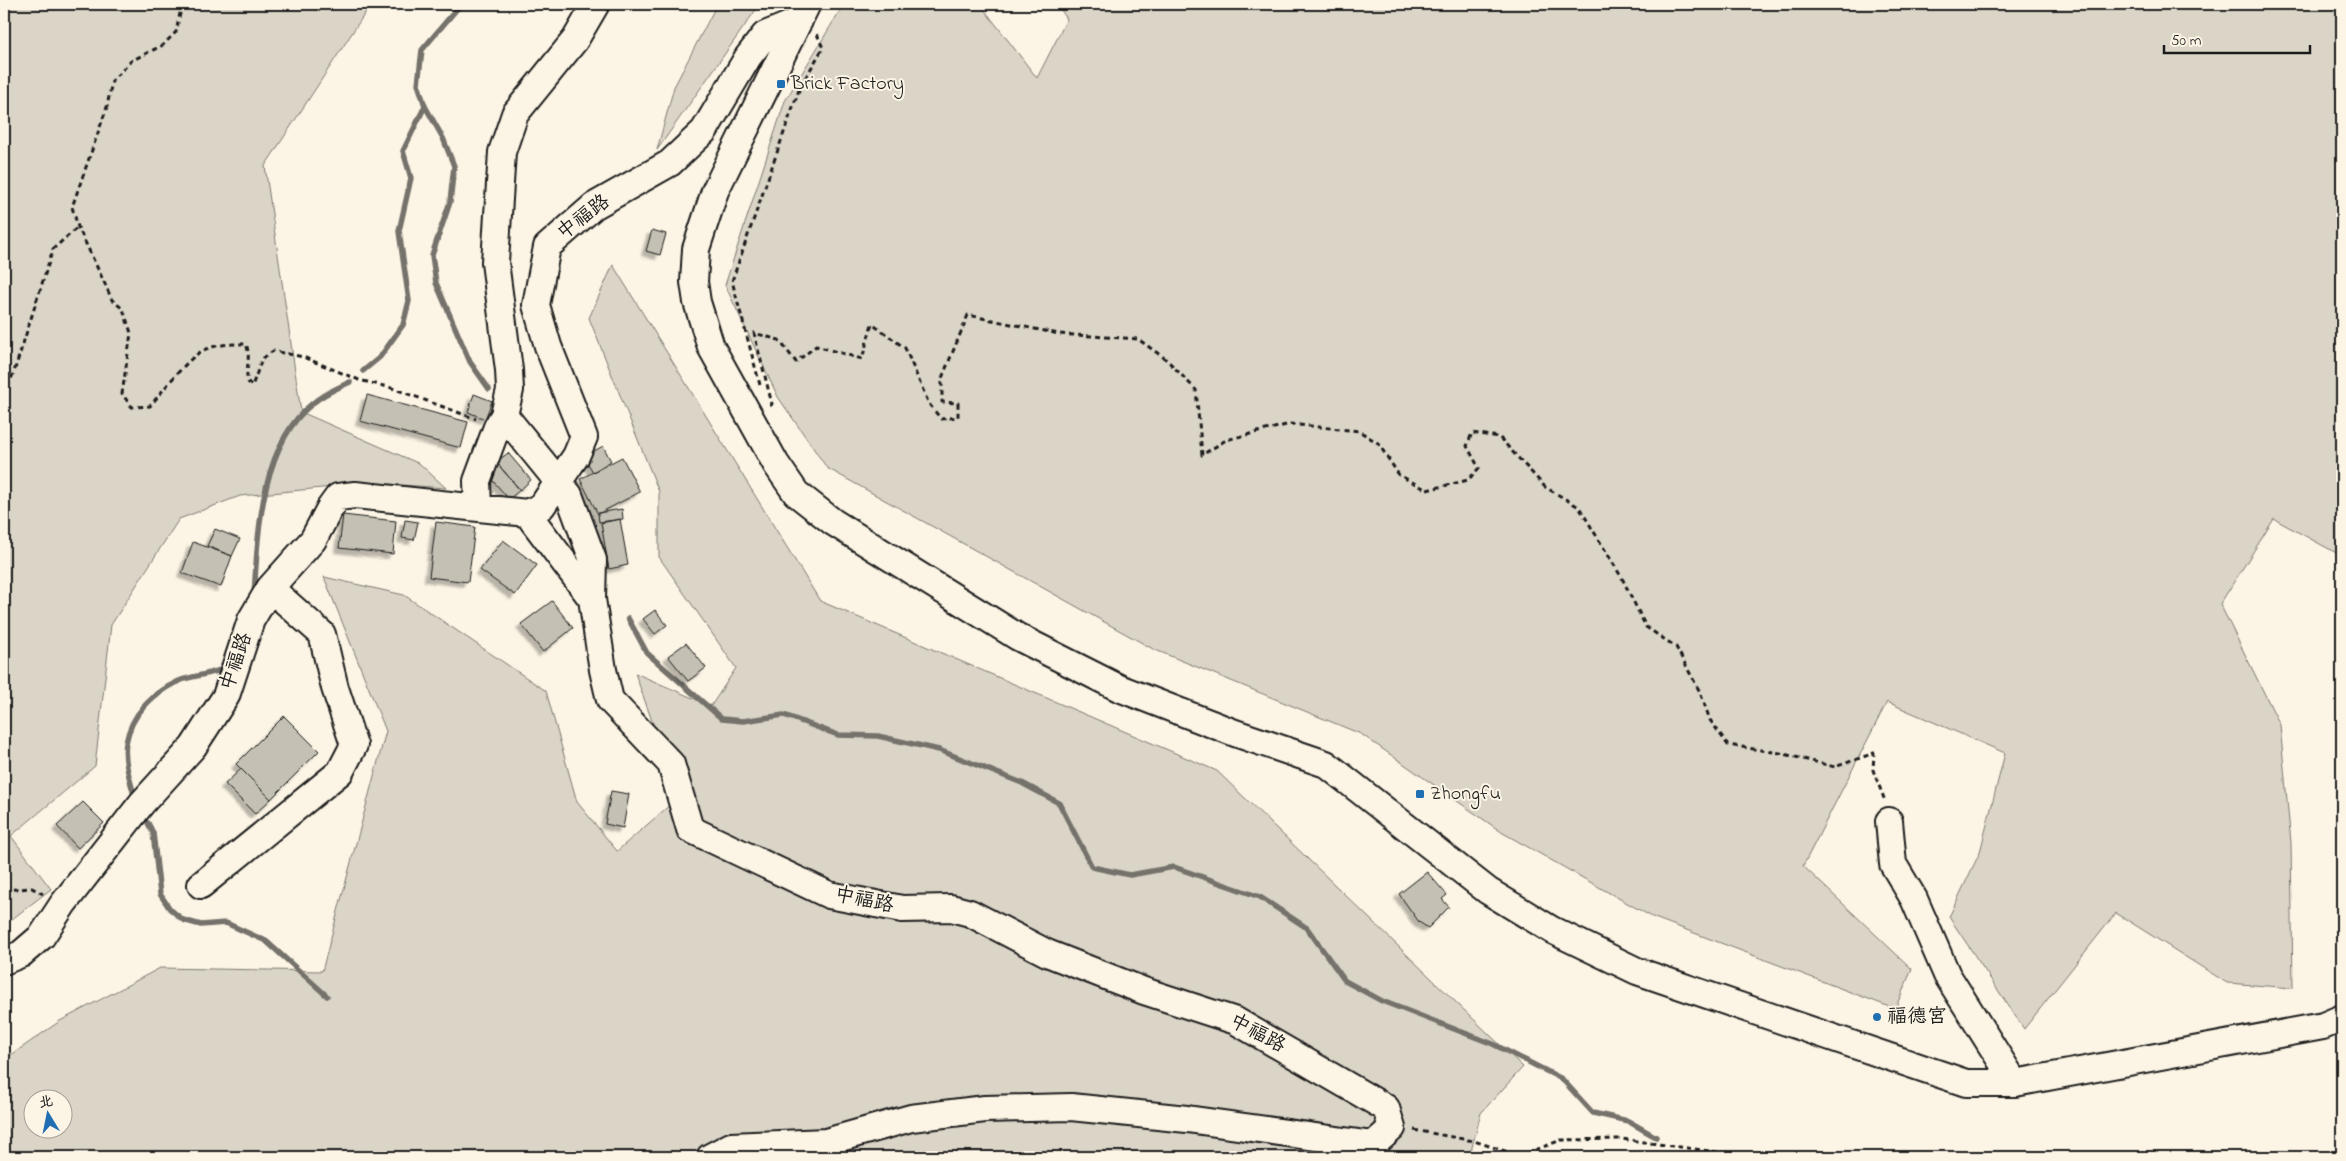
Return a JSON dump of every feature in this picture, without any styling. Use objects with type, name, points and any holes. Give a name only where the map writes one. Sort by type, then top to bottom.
[{"type":"street","points":[[478,508],[477,481],[510,390],[495,262],[502,152],[515,114],[575,40],[596,4]]},
{"type":"street","points":[[803,11],[715,191],[696,249],[694,282],[696,302],[711,347],[776,464],[796,493],[833,522],[1018,637],[1119,688],[1234,733],[1326,764],[1488,891],[1552,930],[1637,971],[1966,1084],[2015,1084],[2323,1026],[2342,1018]]},
{"type":"street","name":"中福路","points":[[4,961],[22,954],[42,936],[63,904],[142,803],[198,740],[226,696],[252,620],[270,588],[313,540],[330,508],[338,498],[355,495],[527,513],[542,506],[576,456],[584,437],[548,346],[536,306],[547,247],[594,206],[670,163],[704,131],[748,57],[765,35],[803,11]]},
{"type":"street","name":"中福路","points":[[500,421],[569,495],[593,560],[592,599],[603,670],[610,700],[671,764],[690,828],[829,895],[902,909],[952,908],[970,912],[1047,953],[1144,991],[1236,1021],[1386,1108],[1392,1128]]},
{"type":"street","name":"中福路","points":[[527,513],[592,599]]},
{"type":"street","points":[[201,885],[340,772],[354,746],[335,688],[322,634],[270,588]]},
{"type":"street","points":[[1889,821],[1893,864],[1914,899],[1947,974],[2015,1084]]},
{"type":"street","points":[[710,1157],[731,1146],[826,1142],[911,1118],[985,1108],[1071,1107],[1186,1119],[1373,1145],[1392,1128]]},
{"type":"path","points":[[182,4],[176,32],[163,45],[132,61],[112,81],[107,106],[72,207],[78,227],[112,300],[123,309],[131,332],[122,394],[132,407],[150,406],[188,362],[203,350],[229,344],[246,344],[250,353],[246,369],[247,381],[252,386],[262,359],[273,352],[303,357],[359,380],[392,388],[500,421]]},
{"type":"path","points":[[761,390],[732,281],[800,87],[823,48],[803,11]]},
{"type":"path","points":[[4,395],[14,372],[53,249],[78,227]]},
{"type":"path","points":[[766,408],[772,404],[754,333],[779,340],[796,362],[816,346],[862,358],[872,324],[905,348],[929,404],[941,419],[958,417],[958,403],[942,402],[942,378],[968,315],[1059,334],[1138,339],[1167,360],[1196,390],[1202,455],[1226,440],[1290,424],[1359,431],[1378,443],[1399,474],[1427,490],[1468,480],[1479,468],[1467,446],[1472,433],[1499,437],[1545,486],[1579,507],[1622,578],[1646,627],[1676,647],[1700,692],[1710,720],[1728,744],[1780,753],[1835,767],[1874,752],[1873,770],[1884,800],[1889,821]]},
{"type":"path","points":[[4,890],[32,888],[63,904]]},
{"type":"path","points":[[1392,1128],[1474,1140],[1520,1156],[1561,1140],[1622,1139],[1752,1157]]},
{"type":"shaded area","points":[[4,4],[371,4],[265,166],[301,412],[420,464],[446,488],[373,483],[240,496],[179,519],[111,625],[95,766],[11,836],[51,889],[7,923],[4,916]]},
{"type":"shaded area","points":[[717,4],[760,4],[657,150],[674,87]]},
{"type":"shaded area","points":[[844,4],[980,4],[1037,78],[1067,19],[1057,4],[2342,4],[2342,556],[2274,519],[2220,604],[2280,725],[2291,843],[2293,988],[2227,983],[2116,913],[2024,1029],[1949,917],[1980,852],[2005,753],[1887,702],[1803,866],[1912,969],[1895,1009],[1652,917],[1503,833],[1361,734],[1153,649],[827,468],[778,397],[725,285],[785,101]]},
{"type":"shaded area","points":[[613,265],[820,601],[1217,771],[1523,1067],[1481,1113],[1471,1151],[1477,1157],[4,1157],[4,1060],[60,1021],[160,968],[322,971],[386,731],[324,577],[404,595],[546,691],[577,802],[617,851],[679,797],[635,673],[711,706],[736,668],[659,557],[659,492],[589,318]]},
{"type":"building","points":[[652,230],[666,234],[660,255],[646,251]]},
{"type":"building","points":[[474,394],[492,401],[485,419],[468,412]]},
{"type":"building","points":[[367,395],[468,422],[461,448],[360,421]]},
{"type":"building","points":[[603,446],[611,461],[593,472],[584,457]]},
{"type":"building","points":[[508,453],[531,480],[520,490],[496,462]]},
{"type":"building","points":[[622,457],[640,492],[598,514],[580,479]]},
{"type":"building","points":[[496,462],[520,490],[509,499],[485,472]]},
{"type":"building","points":[[622,509],[623,519],[599,522],[598,513]]},
{"type":"building","points":[[343,515],[396,521],[393,554],[339,548]]},
{"type":"building","points":[[620,519],[628,565],[609,569],[601,523]]},
{"type":"building","points":[[405,520],[418,522],[414,540],[402,538]]},
{"type":"building","points":[[436,522],[475,527],[468,582],[429,577]]},
{"type":"building","points":[[215,529],[240,539],[232,556],[207,546]]},
{"type":"building","points":[[503,540],[537,565],[515,595],[480,570]]},
{"type":"building","points":[[193,542],[232,556],[221,587],[182,573]]},
{"type":"building","points":[[552,601],[573,628],[543,652],[521,624]]},
{"type":"building","points":[[655,610],[667,625],[655,634],[643,619]]},
{"type":"building","points":[[686,643],[706,668],[688,681],[668,656]]},
{"type":"building","points":[[284,716],[319,751],[271,799],[236,764]]},
{"type":"building","points":[[241,769],[271,799],[255,814],[225,784]]},
{"type":"building","points":[[611,791],[629,794],[623,828],[605,824]]},
{"type":"building","points":[[83,802],[104,823],[78,848],[57,826]]},
{"type":"building","points":[[1427,872],[1447,895],[1442,899],[1449,907],[1428,928],[1419,922],[1399,894]]},
{"type":"waterway","points":[[461,4],[422,50],[418,84],[425,106],[443,138],[454,166],[450,202],[432,255],[436,283],[470,362],[489,389]]},
{"type":"waterway","points":[[363,371],[380,357],[403,325],[409,301],[399,231],[411,178],[403,151],[425,106]]},
{"type":"waterway","points":[[254,596],[260,519],[272,466],[282,442],[295,421],[313,403],[350,382]]},
{"type":"waterway","points":[[628,618],[647,653],[722,719],[743,721],[784,715],[838,735],[878,736],[939,750],[1022,783],[1059,803],[1092,867],[1130,875],[1174,867],[1260,897],[1307,928],[1345,981],[1382,1001],[1493,1044],[1562,1079],[1593,1113],[1628,1121],[1656,1137]]},
{"type":"waterway","points":[[135,799],[125,750],[129,733],[138,714],[152,698],[169,686],[185,679],[215,672],[227,667]]},
{"type":"waterway","points":[[148,823],[153,833],[160,894],[170,909],[183,920],[201,925],[226,923],[266,941],[327,996]]},
{"type":"place","name":"Brick Factory","points":[[781,84]]},
{"type":"place","name":"Zhongfu","points":[[1420,794]]},
{"type":"place","name":"福德宮","points":[[1877,1017]]}]
